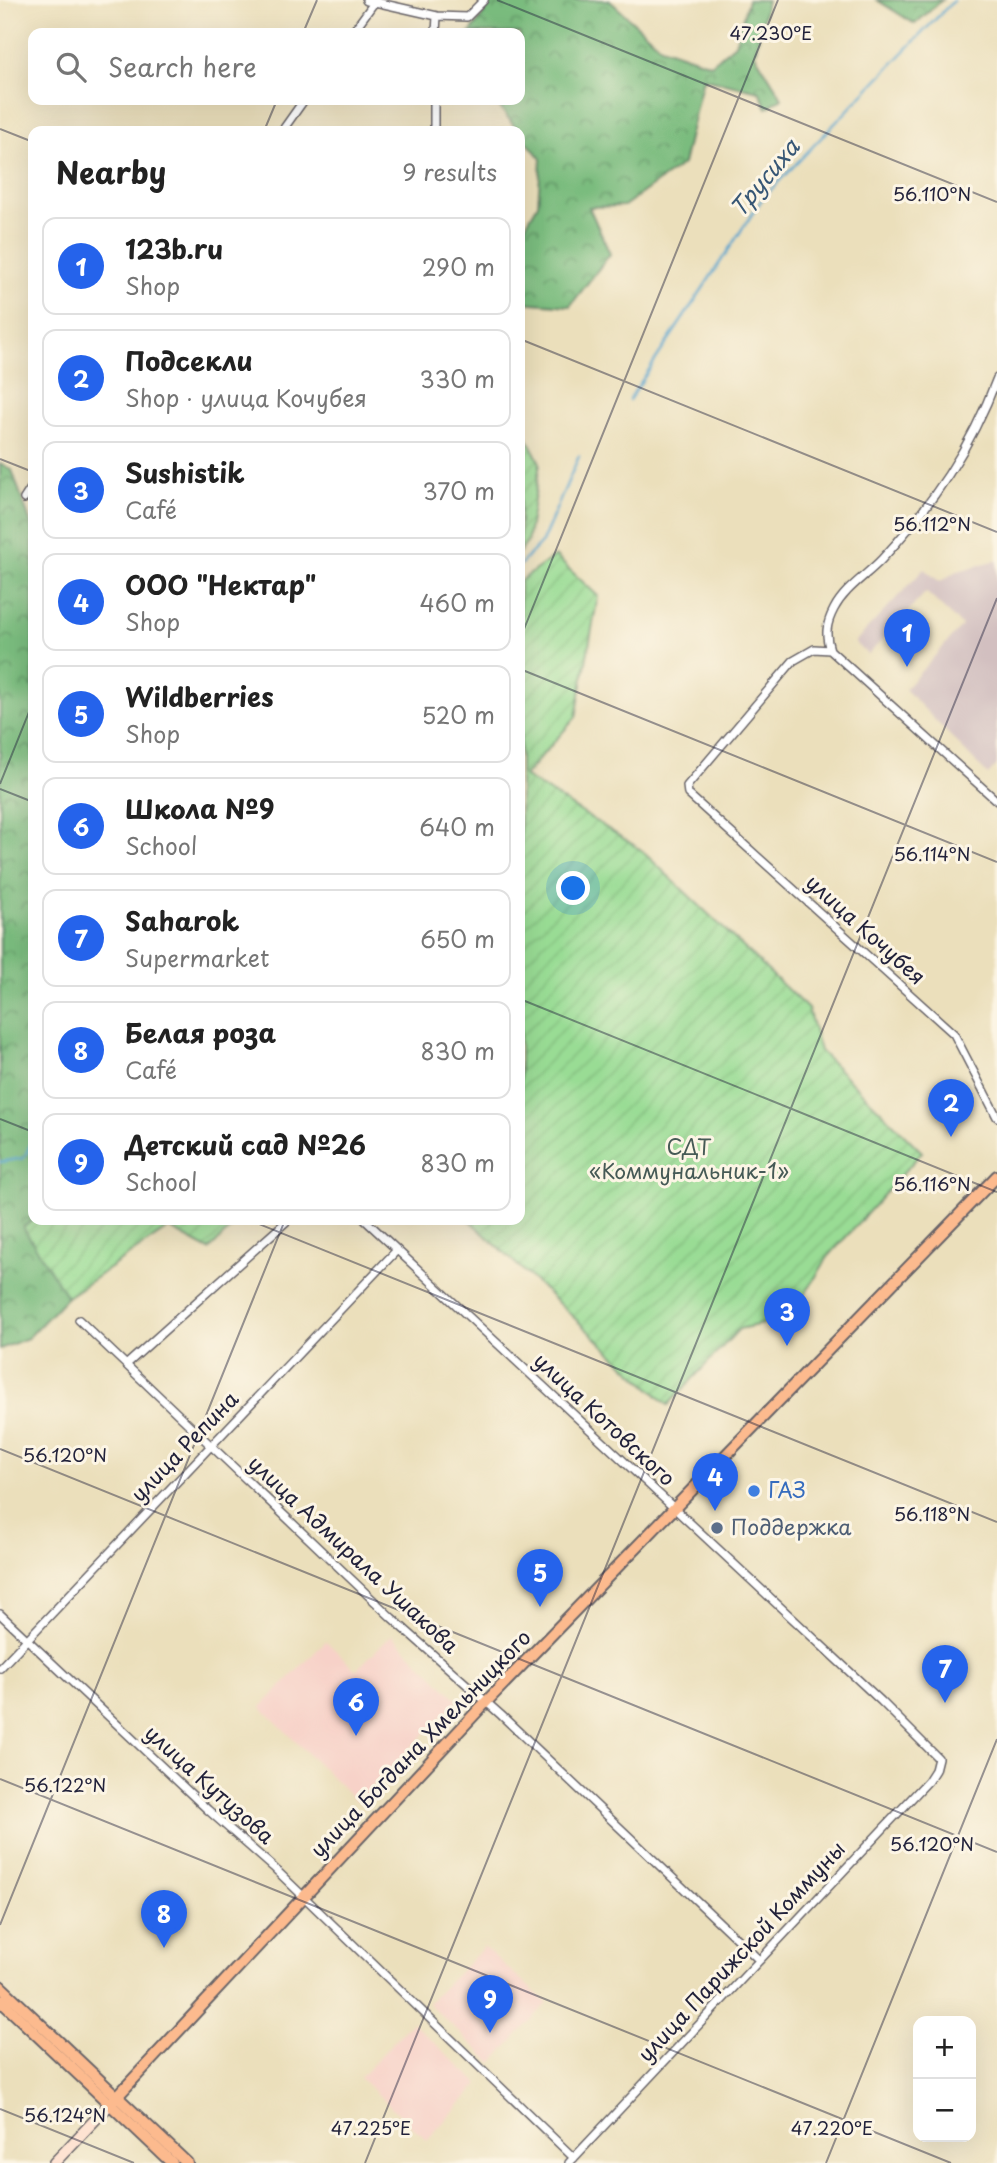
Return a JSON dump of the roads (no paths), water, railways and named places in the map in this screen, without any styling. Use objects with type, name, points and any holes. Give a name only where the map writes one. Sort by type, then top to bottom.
[{"type":"main road","name":"улица Богдана Хмельницкого","points":[[54,2163],[486,1702],[997,1176]]},
{"type":"main road","points":[[0,1986],[172,2163]]},
{"type":"main road","points":[[0,2000],[187,2163]]},
{"type":"street","points":[[355,28],[373,1],[437,16],[467,17],[484,0]]},
{"type":"street","points":[[436,28],[437,16]]},
{"type":"street","points":[[286,126],[300,105]]},
{"type":"street","points":[[434,105],[434,126]]},
{"type":"street","points":[[997,379],[973,436],[939,491],[882,559],[851,587],[834,608],[826,634],[830,650],[997,801]]},
{"type":"street","points":[[24,499],[28,493]]},
{"type":"street","name":"улица Кочубея","points":[[830,650],[814,649],[793,661],[687,786],[688,794],[954,1034],[997,1117]]},
{"type":"street","points":[[127,1364],[282,1225]]},
{"type":"street","name":"улица Котовского","points":[[370,1225],[933,1751],[938,1764]]},
{"type":"street","name":"улица Репина","points":[[0,1668],[396,1251]]},
{"type":"street","name":"улица Адмирала Ушакова","points":[[79,1320],[758,1959]]},
{"type":"street","name":"улица Кутузова","points":[[0,1614],[302,1897],[571,2160]]},
{"type":"street","name":"улица Парижской Коммуны","points":[[571,2160],[928,1781],[938,1764]]},
{"type":"waterway","name":"Трусиха","points":[[629,400],[762,199],[954,0]]},
{"type":"waterway","name":"Трусиха","points":[[525,560],[542,542],[579,456]]},
{"type":"waterway","name":"Трусиха","points":[[0,1162],[24,1158],[28,1150]]},
{"type":"place","name":"123b.ru","points":[[907,667]]},
{"type":"place","name":"Подсекли","points":[[951,1137]]},
{"type":"place","name":"Sushistik","points":[[787,1346]]},
{"type":"place","name":"ГАЗ","points":[[754,1491]]},
{"type":"place","name":"ООО \"Нектар\"","points":[[715,1511]]},
{"type":"place","name":"Поддержка","points":[[717,1528]]},
{"type":"place","name":"Wildberries","points":[[540,1607]]},
{"type":"place","name":"Saharok","points":[[945,1703]]},
{"type":"place","name":"Школа №9","points":[[356,1736]]},
{"type":"place","name":"Белая роза","points":[[164,1948]]},
{"type":"place","name":"Детский сад №26","points":[[490,2033]]},
{"type":"park label","name":"СДТ «Коммунальник-1»","points":[[689,1160]]}]
